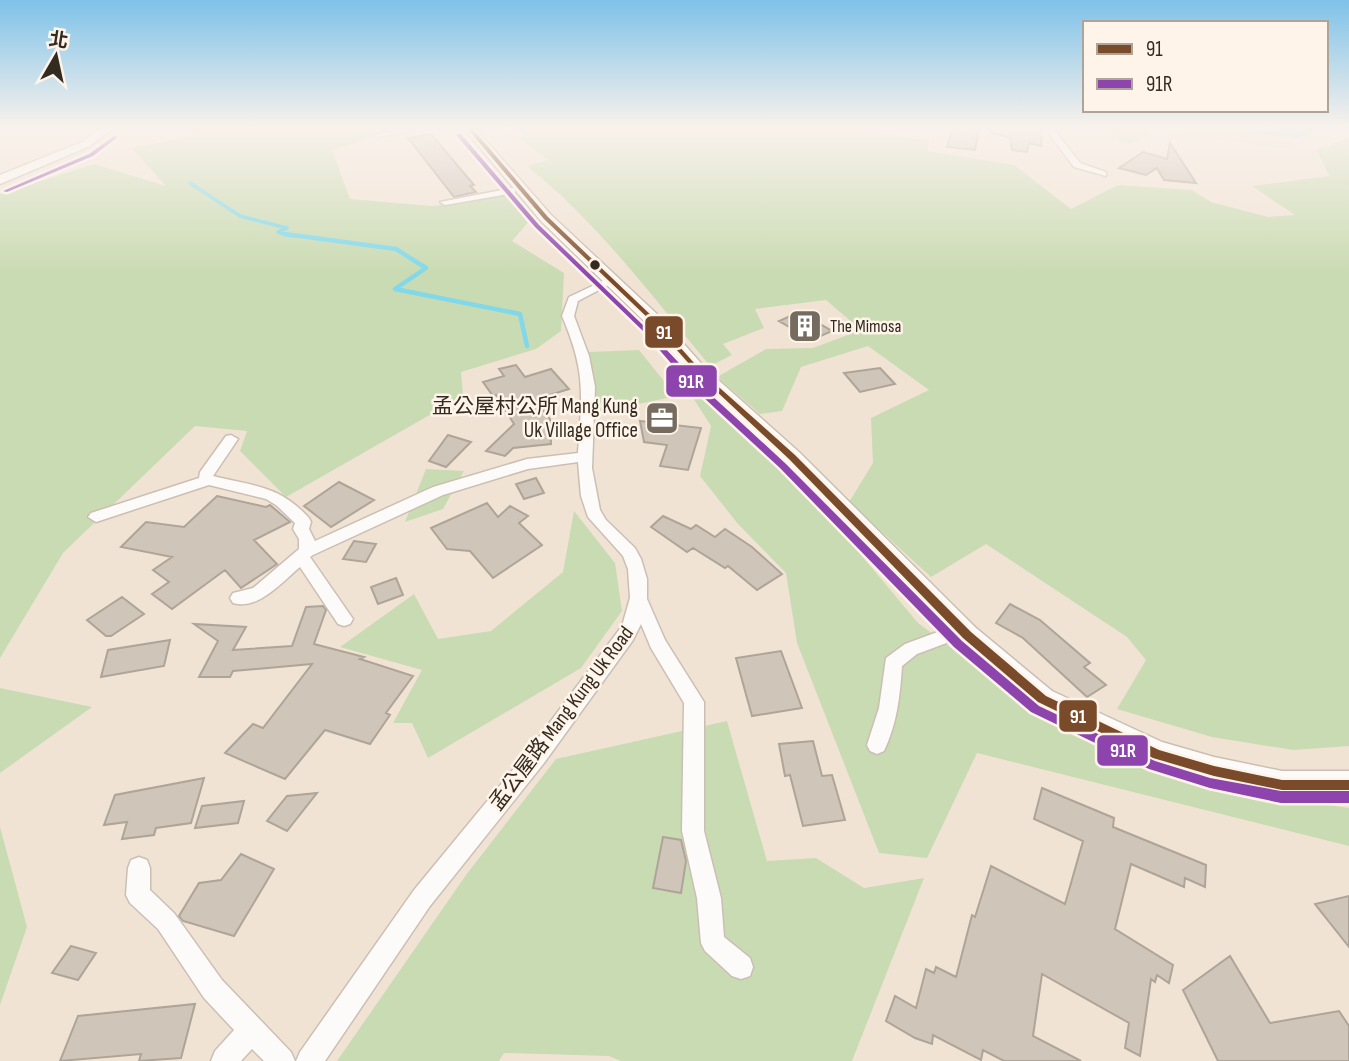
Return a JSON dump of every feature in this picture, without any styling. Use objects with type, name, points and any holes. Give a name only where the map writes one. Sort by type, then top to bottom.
[{"type":"main road","points":[[512,177],[546,218],[613,280],[701,374],[792,457],[962,630],[1042,699],[1157,754],[1214,771],[1282,785],[1349,785]]},
{"type":"street","points":[[445,202],[512,191]]},
{"type":"street","points":[[459,199],[466,205],[483,205]]},
{"type":"street","name":"孟公屋路 Mang Kung Uk Road","points":[[309,1061],[422,898],[537,756],[627,635],[641,603],[633,558],[592,512],[583,457],[588,392],[582,349],[568,316],[573,299],[613,280]]},
{"type":"street","points":[[208,480],[205,475],[231,439]]},
{"type":"street","points":[[239,598],[258,593],[304,553],[438,491],[527,464],[583,457]]},
{"type":"street","points":[[96,517],[208,480],[251,488],[288,503],[303,522],[301,529],[307,539],[304,553],[344,619]]},
{"type":"street","points":[[641,603],[657,643],[694,702],[693,831],[709,898],[713,943],[741,967]]},
{"type":"street","points":[[877,745],[889,708],[893,663],[911,649],[962,630]]},
{"type":"street","points":[[139,868],[138,895],[166,921],[214,989],[282,1061]]},
{"type":"street","points":[[223,1060],[251,1031]]},
{"type":"green space","points":[[55,177],[135,177],[166,186],[158,177],[342,177],[350,199],[433,206],[523,192],[536,213],[512,241],[564,273],[561,331],[536,349],[461,372],[463,396],[286,497],[240,451],[247,431],[195,426],[63,553],[0,658],[0,194]]},
{"type":"green space","points":[[539,177],[1029,177],[1071,209],[1118,185],[1192,190],[1211,202],[1268,217],[1295,215],[1252,186],[1325,177],[1349,177],[1349,746],[1293,750],[1212,737],[1117,709],[1146,660],[1127,637],[986,544],[931,577],[849,502],[873,463],[871,418],[929,390],[868,346],[801,367],[782,411],[760,414],[717,377],[766,349],[813,348],[861,330],[826,300],[755,309],[764,328],[723,344],[732,355],[710,366],[646,287],[601,236]]},
{"type":"green space","points":[[639,350],[676,396],[597,413],[589,352]]},
{"type":"green space","points":[[710,385],[831,519],[918,623],[996,681],[1094,741],[1228,790],[1349,808],[1349,846],[977,753],[927,858],[879,853],[797,643],[786,573],[738,524],[700,476],[711,426],[688,390]]},
{"type":"green space","points":[[426,469],[464,471],[443,509],[405,522]]},
{"type":"green space","points":[[574,511],[615,563],[622,611],[581,668],[428,758],[412,723],[393,723],[422,670],[340,647],[414,594],[438,639],[491,631],[563,572]]},
{"type":"green space","points":[[0,688],[92,707],[0,773]]},
{"type":"green space","points":[[727,721],[767,861],[816,858],[864,888],[924,878],[852,1061],[621,1061],[609,1056],[504,1053],[499,1061],[337,1061],[466,875],[556,759]]},
{"type":"green space","points":[[0,827],[27,927],[0,1005]]},
{"type":"building","points":[[438,177],[467,177],[474,185],[470,186],[476,192],[454,197]]},
{"type":"building","points":[[1162,177],[1192,177],[1196,183],[1164,180]]},
{"type":"building","name":"The Mimosa","points":[[799,312],[832,331],[812,340],[779,321]]},
{"type":"building","points":[[516,365],[525,377],[551,369],[569,389],[540,398],[547,408],[543,410],[550,419],[551,444],[513,448],[505,456],[486,451],[514,424],[496,395],[493,396],[483,382],[504,376],[499,369]]},
{"type":"building","points":[[880,368],[895,384],[860,392],[844,373]]},
{"type":"building","points":[[640,421],[701,428],[688,470],[660,466],[667,445],[644,442]]},
{"type":"building","points":[[448,435],[471,442],[446,467],[429,461]]},
{"type":"building","points":[[536,478],[544,493],[524,499],[516,484]]},
{"type":"building","points":[[339,482],[374,500],[331,527],[304,506]]},
{"type":"building","points":[[217,496],[266,507],[270,505],[290,522],[254,540],[277,564],[241,588],[225,570],[172,609],[152,594],[169,582],[153,570],[172,557],[121,547],[146,522],[184,527]]},
{"type":"building","points":[[487,503],[498,517],[510,506],[528,516],[519,523],[542,545],[493,578],[470,551],[447,549],[431,528]]},
{"type":"building","points":[[663,516],[691,529],[696,525],[715,537],[725,529],[752,547],[782,574],[757,590],[728,566],[725,568],[693,548],[687,552],[651,527]]},
{"type":"building","points":[[354,541],[376,544],[366,562],[343,559]]},
{"type":"building","points":[[396,578],[403,595],[378,604],[371,587]]},
{"type":"building","points":[[122,597],[144,614],[111,636],[106,636],[87,620]]},
{"type":"building","points":[[1010,604],[1040,620],[1090,663],[1084,667],[1106,685],[1087,697],[1023,638],[996,623]]},
{"type":"building","points":[[323,606],[326,610],[314,644],[364,657],[360,659],[413,676],[386,713],[390,715],[370,744],[325,730],[285,779],[225,753],[253,724],[263,728],[312,664],[233,671],[230,677],[199,677],[218,641],[194,624],[246,627],[233,650],[292,646],[306,607]]},
{"type":"building","points":[[170,640],[164,666],[101,677],[108,650]]},
{"type":"building","points":[[781,651],[802,708],[752,716],[736,658]]},
{"type":"building","points":[[813,741],[822,776],[832,775],[845,820],[803,826],[790,775],[785,776],[779,744]]},
{"type":"building","points":[[204,778],[191,823],[156,828],[154,835],[122,839],[127,822],[104,825],[115,795]]},
{"type":"building","points":[[1042,788],[1114,818],[1113,827],[1206,865],[1205,887],[1185,878],[1184,887],[1131,864],[1115,929],[1173,965],[1169,983],[1157,975],[1155,982],[1151,979],[1140,1056],[1125,1048],[1129,1023],[1042,974],[1033,1036],[1081,1061],[1004,1061],[983,1050],[981,1060],[933,1035],[932,1044],[915,1038],[886,1021],[895,996],[916,1008],[926,969],[934,973],[936,967],[956,977],[972,915],[975,917],[991,866],[1065,904],[1083,841],[1034,819]]},
{"type":"building","points":[[317,793],[287,831],[267,821],[287,796]]},
{"type":"building","points":[[244,801],[238,823],[195,828],[202,806]]},
{"type":"building","points":[[663,837],[681,840],[686,861],[681,893],[653,888]]},
{"type":"building","points":[[241,854],[274,869],[234,936],[183,921],[179,916],[199,883],[221,880]]},
{"type":"building","points":[[1349,896],[1349,947],[1315,904]]},
{"type":"building","points":[[71,946],[96,953],[78,980],[52,973]]},
{"type":"building","points":[[1230,956],[1270,1023],[1339,1011],[1349,1026],[1349,1061],[1218,1061],[1183,990]]},
{"type":"building","points":[[195,1004],[181,1058],[139,1061],[141,1054],[60,1061],[78,1016]]},
{"type":"waterway","points":[[190,183],[240,216],[287,228],[278,232],[281,233]]},
{"type":"waterway","points":[[283,234],[298,236]]},
{"type":"waterway","points":[[285,234],[396,249],[426,268],[395,289],[520,314],[527,346]]},
{"type":"transit line","name":"91R","points":[[5,191],[40,177]]},
{"type":"transit line","name":"91R","points":[[495,177],[537,226],[644,329],[693,383],[783,466],[958,644],[1035,709],[1153,765],[1210,783],[1281,797],[1349,797]]},
{"type":"transit line","name":"91","points":[[510,177],[546,218],[653,320],[701,374],[792,457],[967,635],[1042,699],[1157,754],[1214,771],[1282,785],[1349,785]]},
{"type":"place","name":"The Mimosa","points":[[805,326]]},
{"type":"place","name":"孟公屋村公所 Mang Kung Uk Village Office","points":[[662,418]]}]
